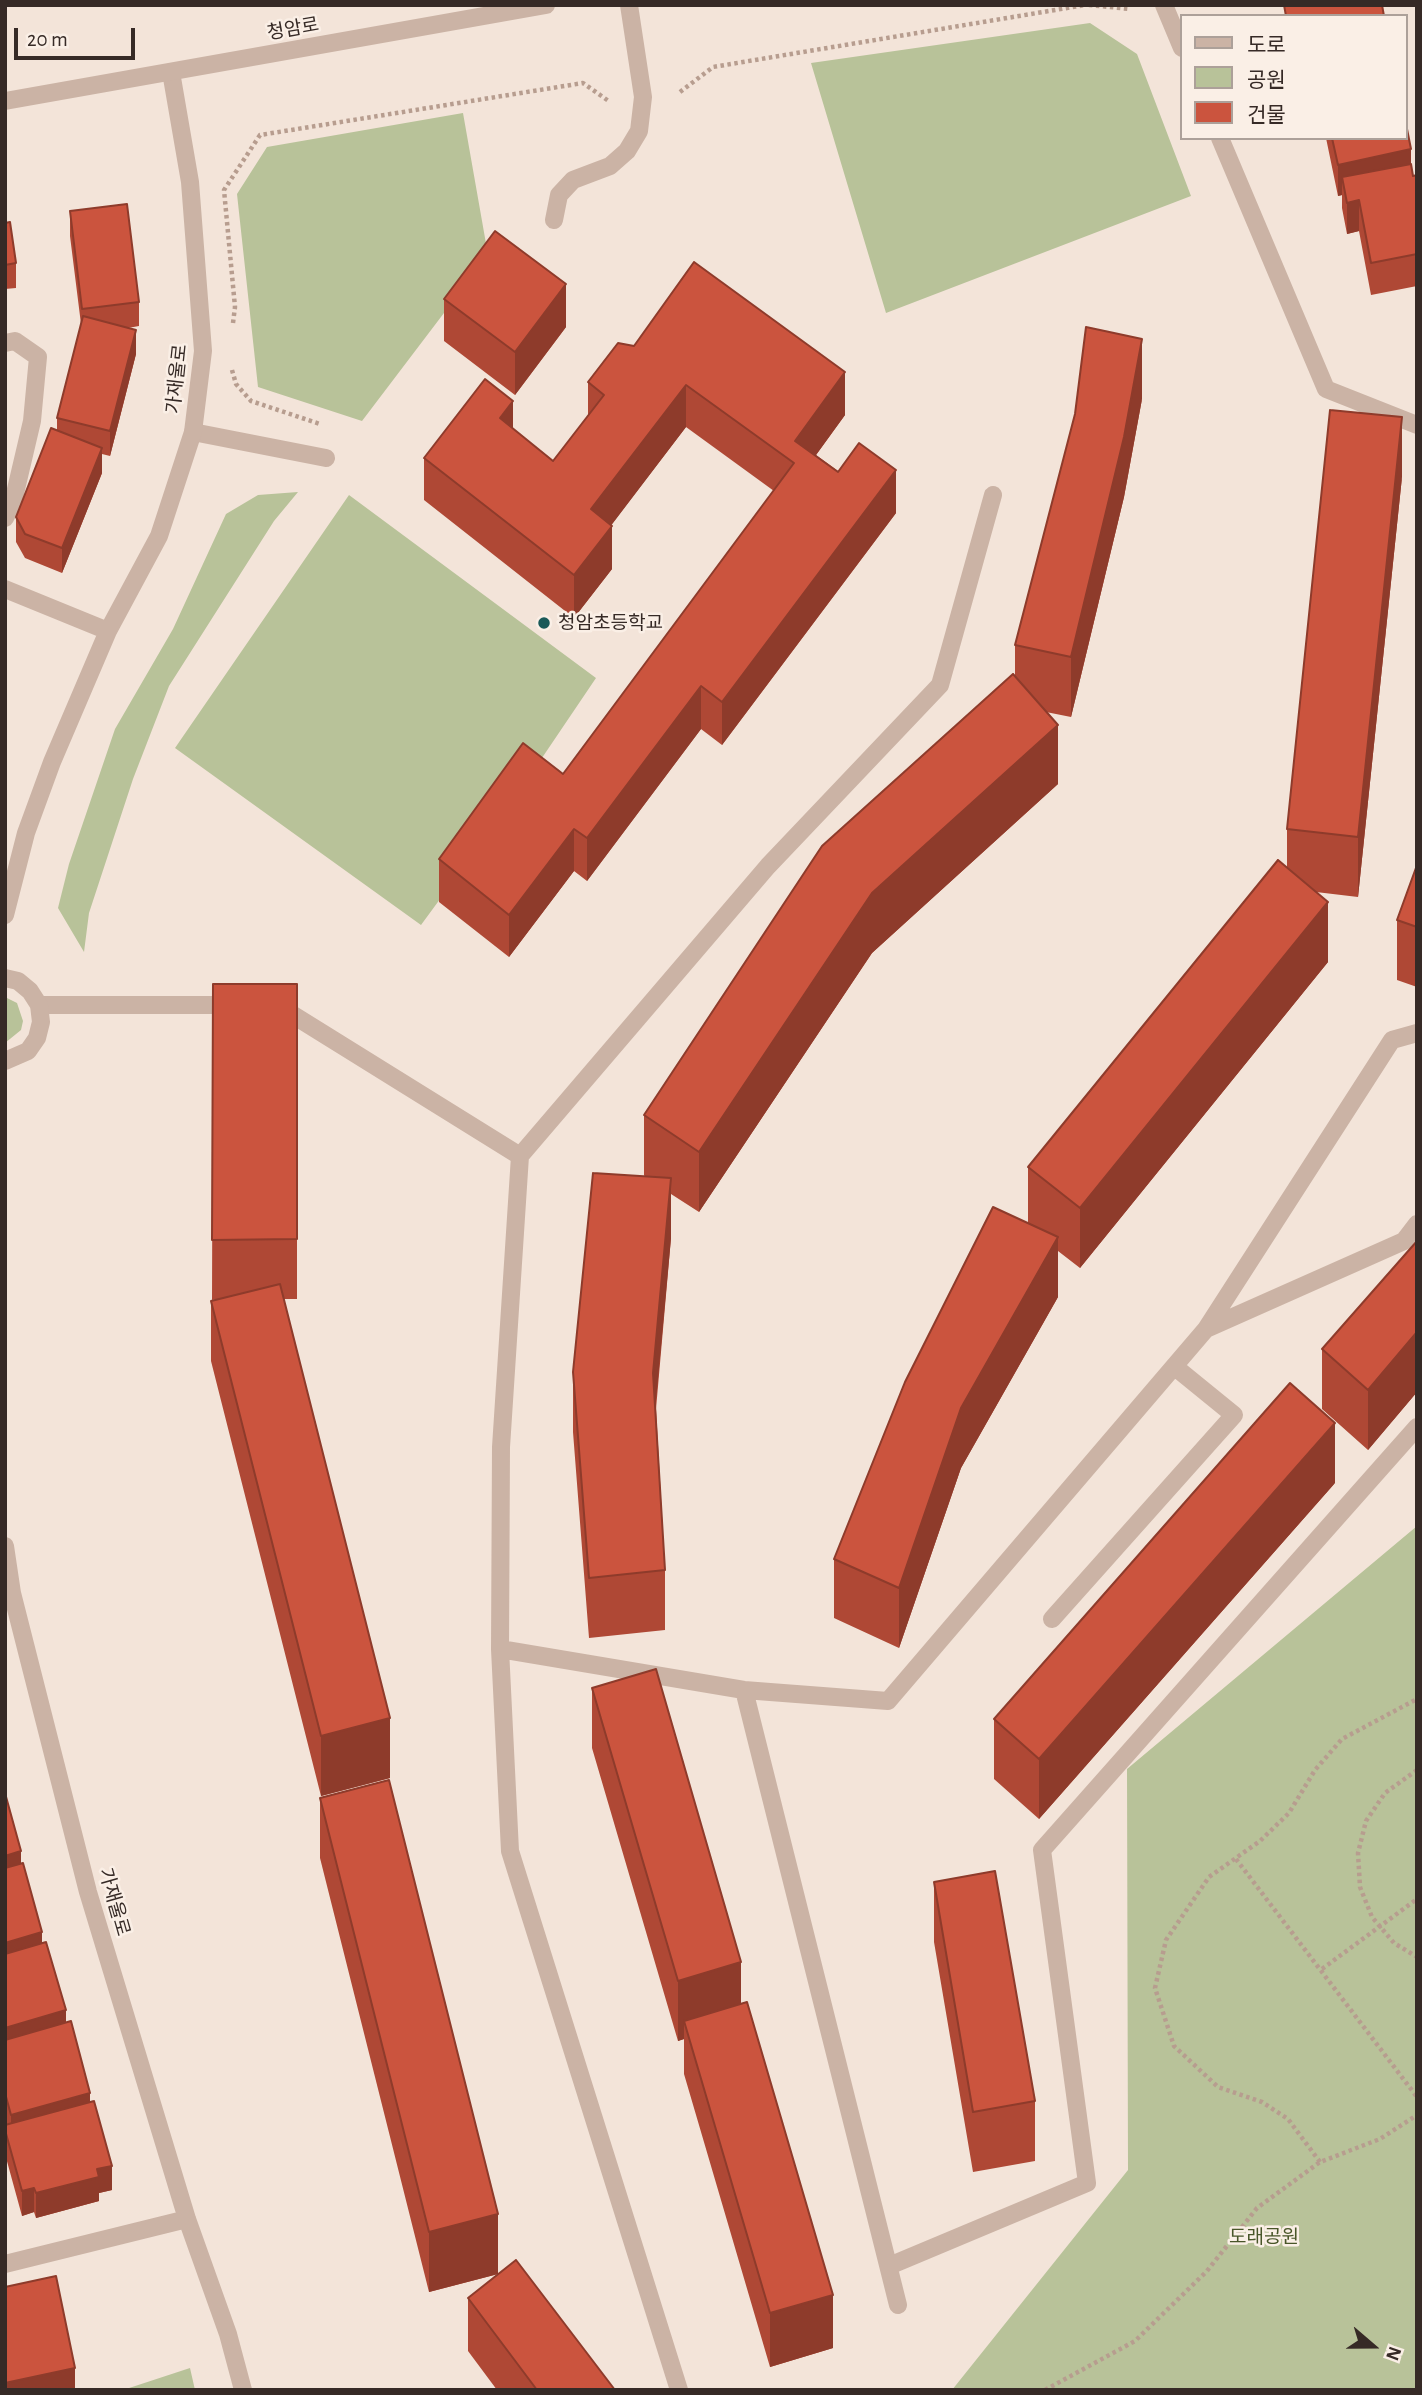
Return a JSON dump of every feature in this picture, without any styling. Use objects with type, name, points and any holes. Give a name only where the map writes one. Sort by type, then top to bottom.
[{"type":"street","name":"청암로","points":[[5,101],[547,5]]},
{"type":"street","points":[[554,220],[558,195],[573,180],[610,166],[626,151],[639,131],[643,97],[628,5]]},
{"type":"street","points":[[1164,5],[1180,43]]},
{"type":"street","name":"가재울로","points":[[5,915],[26,833],[52,762],[108,631],[159,536],[192,432],[203,351],[190,182],[171,72]]},
{"type":"street","points":[[1221,140],[1326,389],[1417,425]]},
{"type":"street","points":[[5,343],[15,341],[38,357],[32,421],[13,502],[5,519]]},
{"type":"street","points":[[192,432],[326,458]]},
{"type":"street","points":[[679,2390],[510,1851],[500,1649],[500,1447],[520,1156],[768,866],[940,685],[993,495]]},
{"type":"street","points":[[5,589],[108,631]]},
{"type":"street","points":[[5,978],[18,981],[30,991],[39,1005],[41,1022],[37,1038],[28,1051],[5,1061]]},
{"type":"street","points":[[39,1005],[281,1005],[520,1156]]},
{"type":"street","points":[[500,1649],[744,1690],[888,1701],[1206,1329],[1392,1040],[1417,1033]]},
{"type":"street","points":[[1206,1329],[1404,1241],[1417,1224]]},
{"type":"street","points":[[1052,1619],[1234,1415],[1175,1367]]},
{"type":"street","points":[[889,2266],[1087,2183],[1042,1850],[1417,1427]]},
{"type":"street","name":"가재울로","points":[[5,1546],[8,1594],[89,1892],[187,2219],[228,2334],[243,2390]]},
{"type":"street","points":[[744,1690],[898,2305]]},
{"type":"street","points":[[5,2264],[187,2219]]},
{"type":"path","points":[[680,92],[713,67],[1087,5],[1130,9]]},
{"type":"path","points":[[232,333],[235,307],[224,190],[260,135],[583,83],[610,102]]},
{"type":"path","points":[[229,359],[236,384],[251,401],[325,426]]},
{"type":"path","points":[[1320,2161],[1288,2119],[1262,2102],[1218,2087],[1174,2046],[1154,1988],[1166,1940],[1209,1877],[1237,1859],[1289,1813],[1315,1770],[1342,1740],[1417,1699]]},
{"type":"path","points":[[1417,1770],[1385,1793],[1366,1821],[1358,1853],[1360,1887],[1373,1917],[1394,1943],[1417,1957]]},
{"type":"path","points":[[1237,1859],[1417,2097]]},
{"type":"path","points":[[1322,1969],[1417,1899]]},
{"type":"path","points":[[1045,2390],[1135,2341],[1207,2271],[1257,2208],[1320,2161],[1380,2139],[1417,2115]]},
{"type":"green space","points":[[1090,23],[1137,54],[1191,196],[886,313],[811,63]]},
{"type":"green space","points":[[463,113],[488,255],[362,421],[258,387],[237,194],[267,147]]},
{"type":"green space","points":[[298,492],[274,521],[169,686],[133,779],[89,913],[84,952],[58,908],[69,864],[115,729],[173,629],[226,514],[258,495]]},
{"type":"green space","points":[[349,495],[596,678],[523,786],[421,925],[175,748]]},
{"type":"green space","points":[[5,997],[17,1003],[23,1021],[21,1030],[5,1043]]},
{"type":"green space","name":"도래공원","points":[[1417,1526],[1417,2390],[952,2390],[1128,2170],[1127,1769]]},
{"type":"green space","points":[[190,2368],[195,2390],[123,2390]]},
{"type":"building","points":[[1284,5],[1382,5],[1384,14],[1286,14]]},
{"type":"building","points":[[1408,134],[1411,149],[1338,165],[1332,140],[1408,140]]},
{"type":"building","points":[[1411,164],[1413,176],[1417,175],[1417,254],[1371,263],[1359,200],[1347,203],[1342,177]]},
{"type":"building","points":[[127,204],[139,302],[82,309],[70,211]]},
{"type":"building","points":[[10,222],[16,263],[5,265],[5,223]]},
{"type":"building","points":[[495,231],[566,284],[515,352],[444,299]]},
{"type":"building","points":[[694,262],[845,372],[795,441],[838,472],[859,443],[896,470],[722,702],[701,686],[587,838],[574,829],[509,915],[439,859],[523,743],[563,774],[794,463],[686,385],[591,509],[612,526],[574,575],[424,458],[485,379],[513,401],[500,418],[553,461],[604,395],[588,382],[618,343],[634,346]]},
{"type":"building","points":[[83,316],[136,330],[110,431],[57,418]]},
{"type":"building","points":[[1086,327],[1142,339],[1124,437],[1071,657],[1015,645],[1075,414]]},
{"type":"building","points":[[1330,410],[1402,417],[1358,837],[1287,829]]},
{"type":"building","points":[[51,428],[102,448],[62,548],[25,534],[16,517]]},
{"type":"building","points":[[1013,674],[1058,725],[872,893],[699,1152],[644,1115],[822,846]]},
{"type":"building","points":[[1278,860],[1328,902],[1080,1208],[1028,1167]]},
{"type":"building","points":[[1417,865],[1417,927],[1397,920]]},
{"type":"building","points":[[213,984],[297,984],[297,1239],[212,1240]]},
{"type":"building","points":[[593,1173],[671,1178],[653,1373],[665,1570],[589,1578],[573,1372]]},
{"type":"building","points":[[993,1207],[1058,1237],[961,1408],[899,1588],[834,1559],[905,1382]]},
{"type":"building","points":[[1417,1241],[1417,1332],[1368,1390],[1322,1349]]},
{"type":"building","points":[[280,1284],[390,1718],[321,1736],[211,1301]]},
{"type":"building","points":[[1290,1383],[1335,1423],[1039,1759],[994,1719]]},
{"type":"building","points":[[656,1669],[741,1962],[678,1981],[592,1688]]},
{"type":"building","points":[[389,1780],[498,2214],[429,2232],[320,1798]]},
{"type":"building","points":[[5,1793],[21,1851],[5,1856]]},
{"type":"building","points":[[23,1863],[42,1932],[5,1943],[5,1868]]},
{"type":"building","points":[[995,1871],[1035,2101],[973,2112],[934,1882]]},
{"type":"building","points":[[46,1942],[66,2010],[5,2028],[5,1954]]},
{"type":"building","points":[[747,2002],[833,2295],[770,2313],[684,2021]]},
{"type":"building","points":[[71,2021],[90,2093],[11,2115],[5,2093],[5,2040]]},
{"type":"building","points":[[94,2101],[112,2166],[97,2169],[99,2177],[36,2193],[34,2188],[22,2191],[5,2125]]},
{"type":"building","points":[[516,2260],[615,2390],[537,2390],[468,2298]]},
{"type":"building","points":[[56,2276],[75,2368],[5,2383],[5,2287]]},
{"type":"place","name":"청암초등학교","points":[[544,623]]}]
